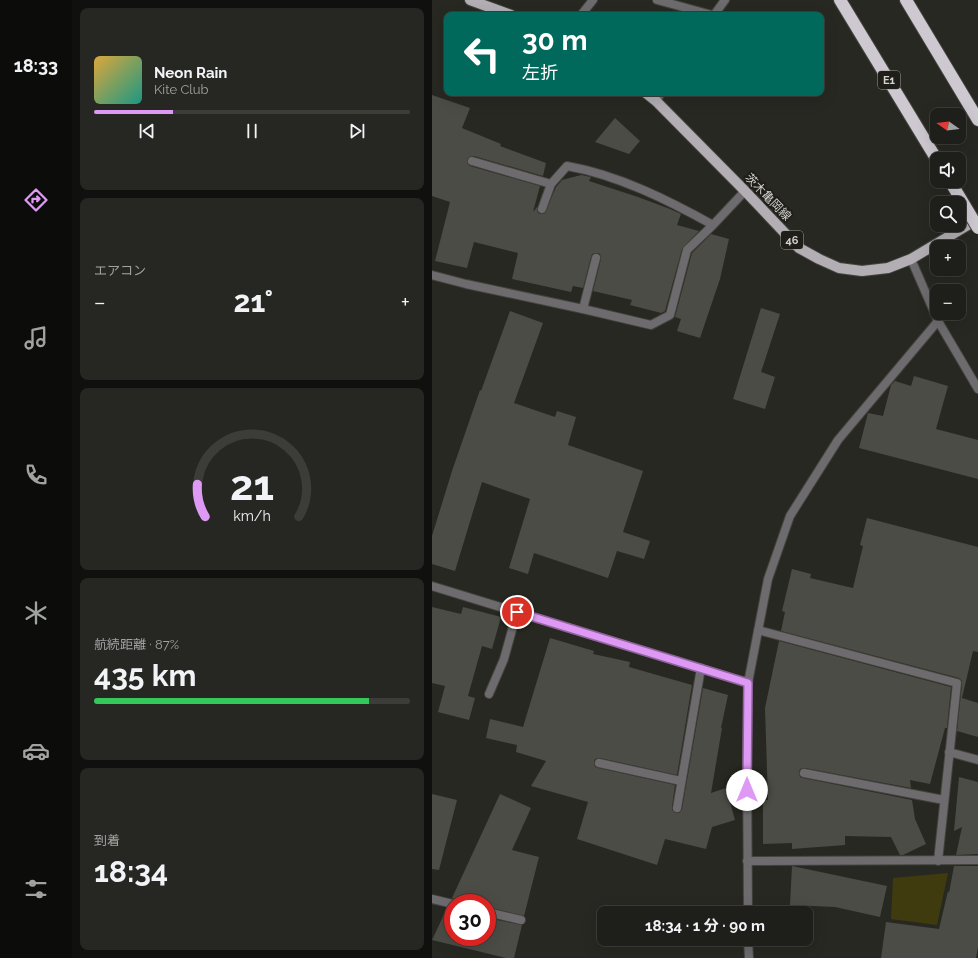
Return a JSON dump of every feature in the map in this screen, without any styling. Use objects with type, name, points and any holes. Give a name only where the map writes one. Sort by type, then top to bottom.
[{"type":"highway","name":"E1","points":[[840,0],[932,152]]},
{"type":"highway","points":[[906,0],[978,120]]},
{"type":"highway","points":[[954,188],[978,228]]},
{"type":"main road","points":[[470,0],[503,12]]},
{"type":"main road","name":"茨木亀岡線","points":[[659,97],[799,248],[840,268],[862,271],[888,268],[911,259],[978,219]]},
{"type":"street","points":[[583,12],[593,0]]},
{"type":"street","points":[[657,0],[702,12]]},
{"type":"street","points":[[716,12],[726,0]]},
{"type":"street","points":[[472,161],[551,184]]},
{"type":"street","points":[[542,208],[551,184],[567,166],[587,169],[654,194],[713,225]]},
{"type":"street","points":[[432,275],[466,284],[583,308],[651,325],[670,315],[687,250],[745,191]]},
{"type":"street","points":[[583,308],[596,258]]},
{"type":"street","points":[[911,259],[930,302]]},
{"type":"street","points":[[748,906],[748,683],[768,579],[790,516],[838,440],[938,320],[978,389]]},
{"type":"street","points":[[432,586],[748,683]]},
{"type":"street","points":[[489,694],[504,659],[517,612]]},
{"type":"street","points":[[758,630],[957,683],[938,861]]},
{"type":"street","points":[[677,808],[701,668]]},
{"type":"street","points":[[949,752],[978,760]]},
{"type":"street","points":[[599,763],[681,781]]},
{"type":"street","points":[[804,773],[944,800]]},
{"type":"street","points":[[747,861],[978,860]]},
{"type":"street","points":[[432,899],[444,902]]},
{"type":"street","points":[[496,914],[521,920]]},
{"type":"street","points":[[748,946],[749,958]]},
{"type":"shaded area","points":[[948,873],[937,925],[891,919],[893,878]]},
{"type":"building","points":[[432,95],[470,108],[462,128],[501,144],[500,146],[546,163],[543,176],[474,156],[469,157],[467,160],[470,166],[540,186],[533,212],[537,207],[538,213],[545,213],[556,187],[562,180],[581,175],[591,177],[589,181],[638,197],[681,214],[677,225],[699,231],[682,249],[665,311],[661,313],[630,305],[632,300],[593,291],[601,259],[600,254],[597,253],[592,254],[583,288],[573,286],[571,292],[512,279],[518,253],[474,242],[467,268],[435,261],[450,202],[432,196]]},
{"type":"building","points":[[615,118],[640,141],[629,154],[595,142]]},
{"type":"building","points":[[711,234],[729,239],[720,279],[700,338],[677,331],[681,319],[675,317],[692,253]]},
{"type":"building","points":[[761,308],[780,314],[761,372],[775,377],[765,409],[733,399]]},
{"type":"building","points":[[510,311],[543,323],[514,403],[555,417],[557,411],[576,417],[568,445],[643,471],[623,532],[650,541],[644,559],[617,551],[608,578],[534,553],[528,574],[509,568],[530,499],[482,482],[455,571],[432,564],[432,536],[452,471],[480,390],[481,391]]},
{"type":"building","points":[[914,376],[948,386],[936,429],[978,440],[978,479],[859,448],[868,413],[883,416],[891,385],[895,381],[911,386]]},
{"type":"building","points":[[867,518],[978,547],[978,652],[973,651],[962,698],[978,703],[978,737],[957,731],[962,684],[962,681],[959,678],[781,631],[785,612],[782,611],[792,569],[811,574],[810,578],[853,588],[863,546],[860,545]]},
{"type":"building","points":[[432,607],[461,614],[463,607],[501,617],[492,649],[482,646],[468,696],[475,698],[469,720],[438,712],[445,686],[432,683]]},
{"type":"building","points":[[550,638],[594,651],[593,654],[630,662],[629,667],[692,685],[677,775],[600,758],[595,759],[594,762],[595,767],[598,768],[675,785],[672,810],[676,813],[679,813],[682,809],[703,688],[728,695],[721,728],[711,793],[726,788],[735,820],[712,827],[706,849],[665,839],[657,865],[577,839],[588,802],[531,786],[546,761],[516,752],[517,745],[486,738],[490,719],[523,727]]},
{"type":"building","points":[[779,641],[951,687],[947,728],[945,728],[930,784],[910,780],[911,788],[805,768],[800,769],[799,772],[800,777],[803,778],[912,800],[915,819],[926,844],[900,855],[891,837],[845,836],[845,845],[792,849],[792,843],[763,844],[763,800],[768,800],[765,708]]},
{"type":"building","points":[[959,777],[978,782],[978,854],[956,855],[962,827],[954,831]]},
{"type":"building","points":[[432,794],[457,800],[439,870],[432,869]]},
{"type":"building","points":[[500,794],[531,808],[512,850],[539,857],[524,916],[496,909],[496,894],[454,894]]},
{"type":"building","points":[[792,866],[887,886],[880,917],[835,907],[790,905]]},
{"type":"building","points":[[954,866],[978,866],[978,947],[976,958],[881,958],[886,922],[939,929],[948,891],[949,893]]},
{"type":"building","points":[[444,914],[444,943],[432,940]]},
{"type":"building","points":[[496,920],[522,925],[514,958],[506,958],[457,946],[496,946]]},
{"type":"route","points":[[517,612],[748,683],[747,790]]}]
